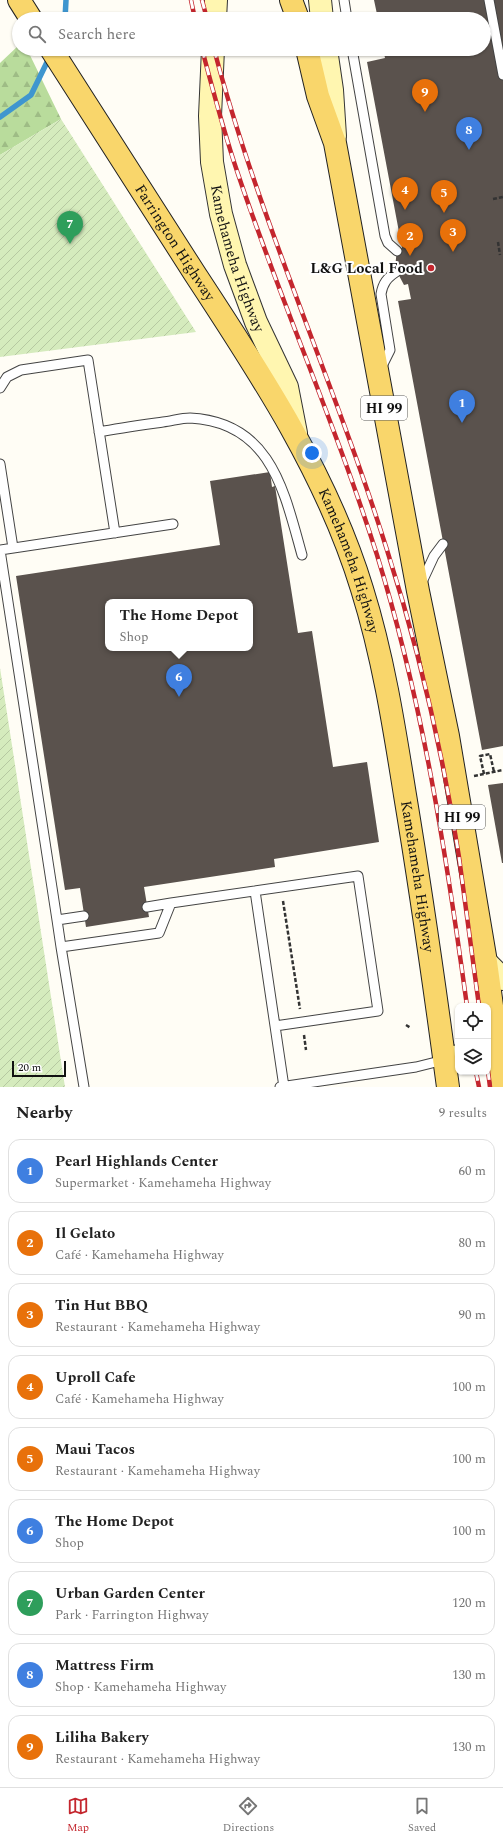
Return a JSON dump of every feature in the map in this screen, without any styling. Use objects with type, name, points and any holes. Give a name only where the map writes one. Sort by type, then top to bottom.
[{"type":"main road","points":[[19,0],[27,12]]},
{"type":"main road","points":[[292,0],[296,12]]},
{"type":"main road","name":"Farrington Highway","points":[[56,56],[264,381],[297,438]]},
{"type":"main road","name":"HI 99","points":[[309,56],[318,96],[335,143],[418,591],[448,736],[486,962],[496,1046],[503,1087]]},
{"type":"main road","name":"Kamehameha Highway","points":[[297,438],[343,536],[362,588],[374,632],[400,760],[421,892],[451,1058],[448,1087]]},
{"type":"street","points":[[215,12],[216,0]]},
{"type":"street","points":[[320,0],[321,12]]},
{"type":"street","name":"Kamehameha Highway","points":[[213,56],[210,116],[212,162],[221,214],[235,265],[256,322],[287,387],[297,438]]},
{"type":"street","points":[[327,56],[332,90],[335,143]]},
{"type":"street","points":[[486,962],[503,979]]},
{"type":"lane","points":[[344,0],[346,12]]},
{"type":"lane","points":[[489,0],[503,75]]},
{"type":"lane","points":[[353,56],[385,236],[388,243],[397,251]]},
{"type":"lane","points":[[378,375],[390,350],[381,294],[383,285],[387,279],[396,272]]},
{"type":"lane","points":[[0,388],[8,377],[21,370],[88,360],[115,533]]},
{"type":"lane","points":[[99,432],[189,418],[216,422],[238,430],[261,450],[275,472],[287,502],[302,555]]},
{"type":"lane","points":[[0,464],[13,548]]},
{"type":"lane","points":[[84,1087],[0,550],[173,524]]},
{"type":"lane","points":[[418,591],[434,556],[443,544]]},
{"type":"lane","points":[[147,907],[358,876],[378,1011],[275,1026]]},
{"type":"lane","points":[[255,891],[283,1087],[416,1067],[451,1058]]},
{"type":"lane","points":[[61,947],[159,933],[171,903]]},
{"type":"lane","points":[[57,920],[84,916]]},
{"type":"path","points":[[493,199],[503,197]]},
{"type":"path","points":[[498,242],[500,255]]},
{"type":"path","points":[[484,774],[480,756],[490,754],[494,772]]},
{"type":"path","points":[[474,776],[503,770]]},
{"type":"path","points":[[283,902],[300,1013]]},
{"type":"path","points":[[406,1025],[411,1028]]},
{"type":"path","points":[[304,1032],[306,1050]]},
{"type":"green space","points":[[12,52],[12,56],[30,56],[61,119],[0,155],[0,63]]},
{"type":"green space","points":[[61,119],[196,332],[0,357],[0,155]]},
{"type":"green space","points":[[0,668],[65,1087],[0,1087]]},
{"type":"building","points":[[374,0],[503,0],[503,746],[482,750],[398,301],[411,299],[408,284],[404,285],[395,268],[397,249],[402,248],[367,62],[385,58],[385,56],[491,56],[491,12],[377,12]]},
{"type":"building","points":[[270,472],[272,487],[275,486],[298,633],[312,631],[333,767],[367,762],[379,842],[274,859],[275,867],[144,887],[149,917],[86,927],[80,888],[65,890],[16,576],[220,545],[210,481]]},
{"type":"building","points":[[503,783],[503,863],[502,863],[488,785]]},
{"type":"waterway","points":[[65,12],[66,0]]},
{"type":"waterway","points":[[0,117],[31,95],[50,56]]},
{"type":"railway","points":[[191,0],[194,12]]},
{"type":"railway","points":[[202,0],[205,12]]},
{"type":"railway","points":[[204,56],[223,128],[238,174],[272,269],[344,459],[377,555],[393,611],[408,666],[431,779],[451,892],[467,1003]]},
{"type":"railway","points":[[216,56],[232,113],[253,176],[366,487],[410,626],[438,741],[453,818],[479,1003]]},
{"type":"railway","points":[[477,1075],[479,1087]]},
{"type":"railway","points":[[488,1075],[490,1087]]},
{"type":"place","name":"Liliha Bakery","points":[[425,112]]},
{"type":"place","name":"Mattress Firm","points":[[469,150]]},
{"type":"place","name":"Uproll Cafe","points":[[405,210]]},
{"type":"place","name":"Maui Tacos","points":[[444,213]]},
{"type":"place","name":"Urban Garden Center","points":[[70,244]]},
{"type":"place","name":"Tin Hut BBQ","points":[[453,252]]},
{"type":"place","name":"Il Gelato","points":[[410,256]]},
{"type":"place","name":"L&G Local Food","points":[[431,268]]},
{"type":"place","name":"Pearl Highlands Center","points":[[462,423]]},
{"type":"place","name":"The Home Depot","points":[[179,697]]}]
